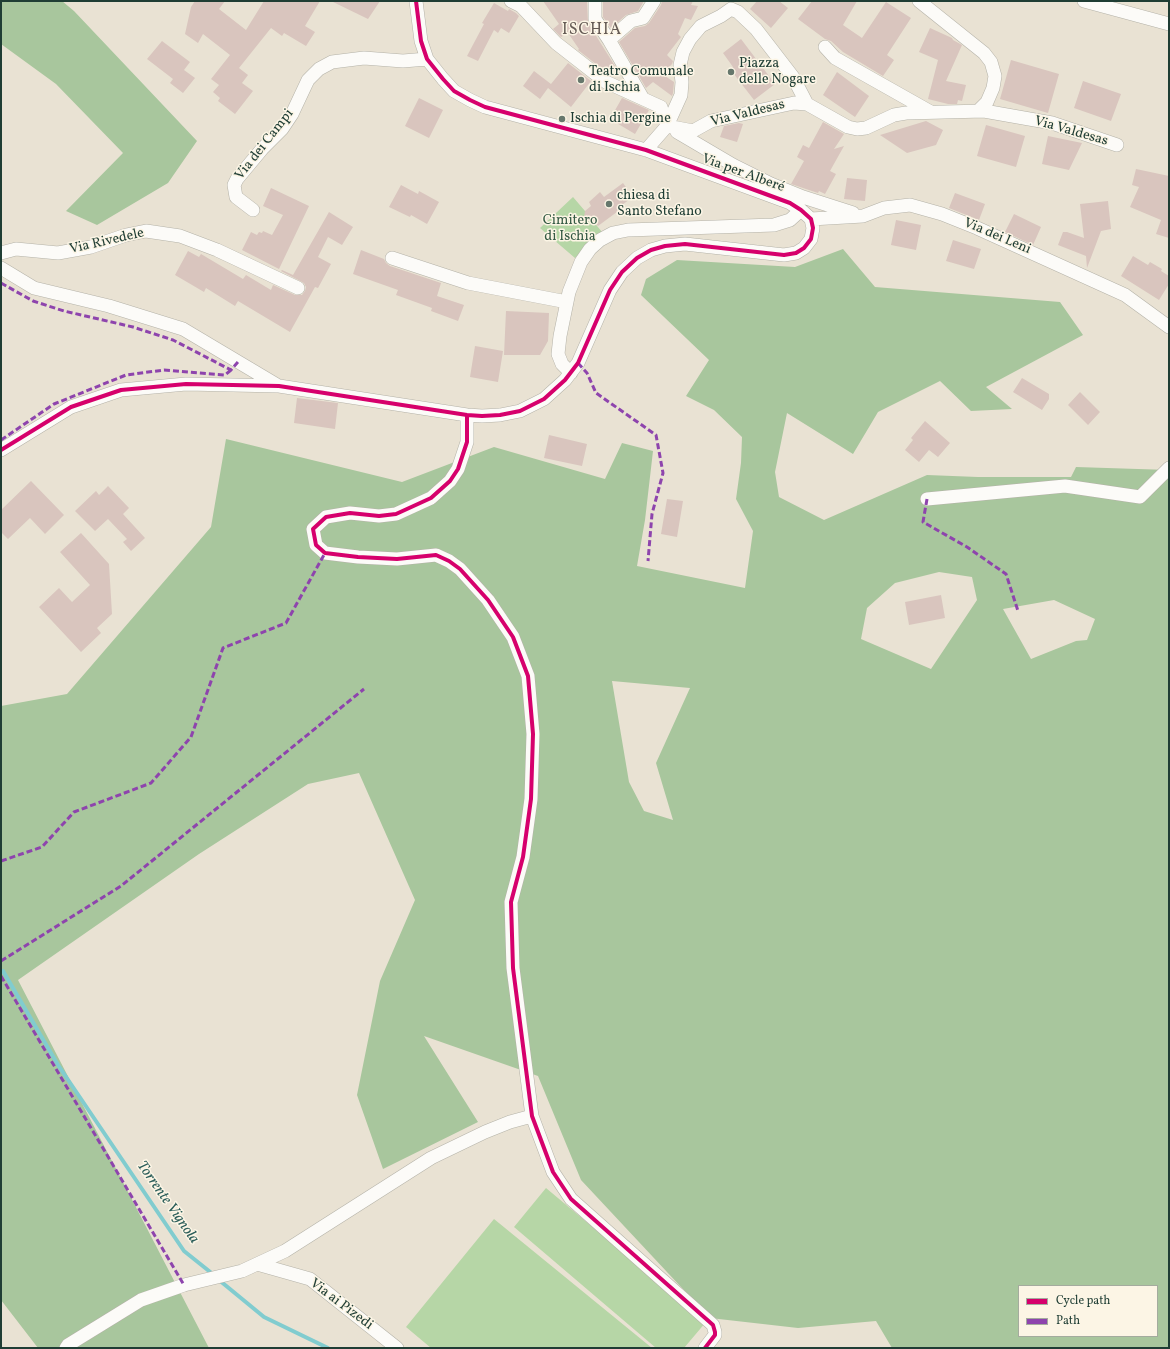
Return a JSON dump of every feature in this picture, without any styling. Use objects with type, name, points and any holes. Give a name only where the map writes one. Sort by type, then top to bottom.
[{"type":"street","name":"Via per Alberé","points":[[416,1],[423,47],[427,59],[454,91],[470,100],[485,107],[646,150],[790,203],[811,219]]},
{"type":"street","points":[[595,1],[595,19],[609,40],[642,98]]},
{"type":"street","points":[[609,40],[631,21],[643,18],[654,1]]},
{"type":"street","points":[[919,1],[984,53],[991,62],[996,76],[993,88],[987,102],[978,111]]},
{"type":"street","points":[[1084,1],[1169,24]]},
{"type":"street","points":[[519,3],[556,42],[606,82],[661,107],[667,126],[733,165],[771,184],[832,208],[863,216]]},
{"type":"street","name":"Via Valdesas","points":[[807,104],[793,77],[756,29],[733,9],[728,10],[721,16],[701,26],[683,52],[680,65],[682,82],[681,95],[667,126],[693,131],[711,121],[794,103],[807,104],[848,127],[857,129],[866,128],[894,115],[911,112],[984,111],[1052,123],[1116,145]]},
{"type":"street","points":[[825,47],[835,58],[931,112]]},
{"type":"street","name":"Via dei Campi","points":[[253,210],[236,196],[234,191],[237,179],[282,128],[292,114],[308,80],[319,69],[332,62],[364,58],[403,61],[427,59]]},
{"type":"street","points":[[646,150],[667,126]]},
{"type":"street","name":"Via dei Leni","points":[[811,219],[863,216],[884,208],[910,204],[942,214],[977,228],[1089,277],[1125,295],[1169,327]]},
{"type":"street","points":[[571,373],[562,364],[558,354],[567,302],[574,276],[581,262],[590,249],[600,240],[613,233],[628,230],[774,225],[790,220],[801,210]]},
{"type":"street","points":[[1,450],[71,407],[121,390],[186,384],[278,386],[467,415],[500,415],[520,411],[554,392],[571,373],[578,363],[610,290],[622,272],[637,258],[651,250],[665,246],[685,244],[784,255],[796,253],[804,248],[811,239],[813,228],[811,219]]},
{"type":"street","name":"Via Rivedele","points":[[1,252],[16,249],[58,253],[91,247],[126,235],[146,231],[180,236],[216,250],[298,288]]},
{"type":"street","points":[[392,258],[468,283],[567,302]]},
{"type":"street","points":[[1,268],[34,288],[109,306],[183,329],[278,386]]},
{"type":"street","points":[[467,415],[467,442],[458,469],[450,481],[431,498],[396,514],[379,516],[350,513],[326,517],[313,529],[316,545],[325,553],[358,557],[396,559],[436,555],[449,561],[460,569],[492,606],[513,637],[528,676],[534,734],[531,799],[523,857],[511,902],[513,968],[532,1116],[553,1172],[571,1199],[714,1325],[715,1335],[705,1348]]},
{"type":"street","points":[[927,499],[1065,486],[1140,497],[1169,468]]},
{"type":"street","points":[[66,1348],[141,1300],[184,1285],[242,1271],[285,1251],[431,1158],[485,1132],[510,1122],[532,1116]]},
{"type":"street","name":"Via ai Pizedi","points":[[258,1264],[310,1279],[398,1348]]},
{"type":"green space","points":[[1,1],[62,1],[74,11],[197,141],[168,183],[97,225],[66,211],[123,153],[56,84],[1,44]]},
{"type":"green space","name":"Cimitero di Ischia","points":[[573,197],[585,211],[585,217],[588,221],[593,221],[602,232],[575,258],[540,228]]},
{"type":"green space","points":[[843,249],[875,287],[1060,302],[1083,335],[986,387],[1012,409],[971,411],[940,381],[878,412],[853,454],[787,413],[775,472],[779,497],[824,520],[927,475],[978,477],[1071,477],[1076,467],[1169,470],[1169,1348],[892,1348],[876,1321],[798,1328],[710,1318],[581,1180],[538,1076],[424,1036],[478,1122],[383,1169],[357,1095],[380,981],[415,900],[359,773],[308,784],[199,854],[18,980],[209,1348],[38,1348],[1,1300],[1,706],[67,694],[211,527],[226,439],[402,482],[494,447],[605,479],[622,443],[653,451],[645,520],[637,566],[745,588],[753,531],[736,499],[741,463],[742,437],[714,410],[686,396],[709,360],[641,295],[646,279],[677,260],[795,267]],"holes":[[[939,572],[972,577],[977,600],[931,669],[861,639],[867,608],[895,583]],[[1054,600],[1095,619],[1087,640],[1076,641],[1031,659],[1003,609]],[[612,681],[690,688],[656,763],[673,820],[644,811],[629,782]]]},
{"type":"green space","points":[[546,1188],[706,1322],[684,1348],[656,1348],[514,1227]]},
{"type":"green space","points":[[494,1219],[652,1348],[431,1348],[406,1327]]},
{"type":"building","points":[[195,1],[225,1],[219,9],[246,30],[264,1],[320,1],[305,26],[315,32],[306,46],[284,33],[282,36],[271,28],[239,68],[248,75],[242,83],[253,91],[235,114],[218,101],[220,98],[213,92],[219,85],[211,79],[230,55],[203,34],[198,43],[185,34],[191,7]]},
{"type":"building","points":[[331,1],[380,1],[368,19]]},
{"type":"building","points":[[543,1],[587,1],[588,23],[615,66],[606,72],[602,67],[601,68],[578,50],[579,49],[568,33],[561,37],[553,29],[559,24]]},
{"type":"building","points":[[603,1],[644,1],[638,11],[626,15],[611,28],[603,17]]},
{"type":"building","points":[[662,1],[693,1],[691,5],[698,6],[691,20],[685,18],[678,34],[681,37],[667,55],[673,61],[662,74],[674,82],[672,96],[653,82],[646,88],[619,42],[635,28],[645,26],[649,23]]},
{"type":"building","points":[[757,1],[779,1],[788,8],[771,28],[750,9]]},
{"type":"building","points":[[812,1],[857,1],[843,25],[862,38],[886,2],[911,18],[887,55],[894,60],[883,76],[843,52],[831,41],[825,39],[798,19]]},
{"type":"building","points":[[494,3],[508,11],[509,9],[519,16],[509,33],[501,28],[498,33],[494,30],[478,61],[467,56],[484,24],[482,23]]},
{"type":"building","points":[[930,28],[952,38],[962,45],[946,81],[966,85],[962,101],[958,100],[957,104],[948,104],[928,99],[938,60],[919,52]]},
{"type":"building","points":[[741,39],[775,84],[754,100],[730,69],[733,67],[723,53]]},
{"type":"building","points":[[162,41],[190,62],[184,70],[195,78],[183,93],[170,83],[173,79],[147,59]]},
{"type":"building","points":[[1011,60],[1059,74],[1048,113],[1000,99]]},
{"type":"building","points":[[568,63],[591,81],[571,107],[548,88],[540,99],[523,86],[534,71],[551,84]]},
{"type":"building","points":[[837,72],[869,96],[855,117],[823,95]]},
{"type":"building","points":[[1083,81],[1121,94],[1111,121],[1074,108]]},
{"type":"building","points":[[419,98],[443,110],[429,138],[405,126]]},
{"type":"building","points":[[622,98],[649,110],[635,134],[610,119]]},
{"type":"building","points":[[926,121],[943,130],[936,145],[907,153],[880,135]]},
{"type":"building","points":[[823,122],[844,134],[834,149],[844,146],[830,171],[836,174],[825,194],[791,184],[804,161],[797,157],[803,145],[809,148]]},
{"type":"building","points":[[739,123],[743,124],[737,142],[720,137],[724,126]]},
{"type":"building","points":[[986,125],[1025,136],[1016,167],[977,156]]},
{"type":"building","points":[[1048,136],[1082,143],[1069,170],[1042,164]]},
{"type":"building","points":[[1136,169],[1169,176],[1169,238],[1156,234],[1161,220],[1130,207],[1139,187],[1132,185]]},
{"type":"building","points":[[847,178],[867,180],[865,201],[844,199]]},
{"type":"building","name":"chiesa di Santo Stefano","points":[[623,183],[633,197],[619,207],[621,209],[598,226],[593,221],[588,221],[584,217],[585,211],[591,206],[589,202],[600,192],[604,197]]},
{"type":"building","points":[[401,185],[418,194],[419,191],[439,202],[427,224],[411,215],[410,217],[389,207]]},
{"type":"building","points":[[271,188],[309,206],[279,269],[242,250],[251,232],[257,235],[259,232],[262,233],[263,231],[272,235],[283,215],[263,206]]},
{"type":"building","points":[[955,193],[985,204],[979,220],[949,208]]},
{"type":"building","points":[[1108,201],[1111,229],[1101,231],[1087,268],[1086,256],[1058,245],[1063,232],[1084,238],[1080,204]]},
{"type":"building","points":[[329,212],[353,227],[342,245],[328,237],[318,257],[331,264],[318,288],[315,287],[290,332],[238,301],[235,306],[206,288],[204,292],[175,275],[188,251],[199,257],[201,254],[243,279],[246,275],[271,290],[273,285],[295,295],[302,295],[306,287],[304,283],[281,271],[282,270],[293,275]]},
{"type":"building","points":[[1014,214],[1041,227],[1033,245],[1005,232]]},
{"type":"building","points":[[896,220],[921,225],[916,250],[891,245]]},
{"type":"building","points":[[953,240],[981,249],[974,269],[946,261]]},
{"type":"building","points":[[361,250],[384,259],[390,266],[441,283],[437,296],[464,305],[458,321],[431,311],[432,308],[396,295],[398,290],[353,274]]},
{"type":"building","points":[[1133,256],[1148,265],[1150,262],[1162,269],[1161,271],[1169,276],[1169,284],[1159,300],[1121,276]]},
{"type":"building","points":[[506,311],[549,313],[548,341],[540,355],[504,355]]},
{"type":"building","points":[[475,346],[503,351],[498,382],[470,377]]},
{"type":"building","points":[[1022,378],[1049,394],[1049,399],[1042,410],[1013,392]]},
{"type":"building","points":[[1080,392],[1100,412],[1088,425],[1068,405]]},
{"type":"building","points":[[297,398],[338,403],[335,429],[294,423]]},
{"type":"building","points":[[925,421],[950,443],[938,457],[929,450],[919,462],[905,450],[913,440],[911,438]]},
{"type":"building","points":[[549,435],[587,444],[582,466],[544,458]]},
{"type":"building","points":[[31,481],[64,515],[45,534],[30,518],[8,539],[1,532],[1,510]]},
{"type":"building","points":[[108,486],[129,508],[123,514],[145,538],[131,551],[123,542],[127,539],[108,519],[95,531],[75,511],[96,491],[99,495]]},
{"type":"building","points":[[667,499],[683,501],[677,537],[661,534]]},
{"type":"building","points":[[81,533],[109,564],[112,614],[97,628],[101,633],[81,652],[39,607],[59,588],[72,602],[90,585],[60,552]]},
{"type":"building","points":[[941,595],[945,618],[909,625],[905,602]]},
{"type":"waterway","name":"Torrente Vignola","points":[[1,972],[3,971],[58,1065],[184,1251],[214,1275]]},
{"type":"waterway","name":"Torrente Vignola","points":[[219,1280],[264,1317],[328,1348]]},
{"type":"marked path","points":[[1,283],[33,301],[64,311],[133,327],[173,340],[231,370],[238,362]]},
{"type":"marked path","points":[[578,363],[587,373],[596,393],[656,435],[663,473],[652,514],[648,561]]},
{"type":"marked path","points":[[1,440],[54,404],[126,375],[164,370],[225,375],[231,370]]},
{"type":"marked path","points":[[927,499],[923,522],[967,547],[1006,574],[1018,611]]},
{"type":"marked path","points":[[1,861],[42,847],[74,812],[151,783],[191,737],[223,648],[286,623],[325,553]]},
{"type":"marked path","points":[[1,961],[121,886],[364,689]]},
{"type":"marked path","points":[[1,976],[184,1285]]},
{"type":"cycle path","points":[[1,450],[71,407],[121,390],[186,384],[279,386],[467,415],[500,415],[520,411],[544,399],[565,380],[578,363],[610,290],[622,272],[637,258],[651,250],[665,246],[685,244],[784,255],[796,253],[804,248],[811,239],[813,228],[811,219],[790,203],[646,150],[485,107],[454,91],[427,59],[421,41],[416,1]]},
{"type":"cycle path","points":[[467,415],[467,442],[458,469],[450,481],[431,498],[396,514],[379,516],[350,513],[326,517],[313,529],[316,545],[325,553],[358,557],[397,559],[436,555],[449,561],[460,569],[488,600],[513,637],[528,676],[533,734],[531,799],[523,857],[511,902],[513,968],[532,1116],[553,1172],[571,1199],[713,1325],[715,1335],[705,1348]]},
{"type":"place","name":"Piazza delle Nogare","points":[[731,72]]},
{"type":"place","name":"Teatro Comunale di Ischia","points":[[581,80]]},
{"type":"place","name":"Ischia di Pergine","points":[[562,119]]},
{"type":"place","name":"chiesa di Santo Stefano","points":[[609,204]]},
{"type":"district","name":"ISCHIA","points":[[592,31]]}]
